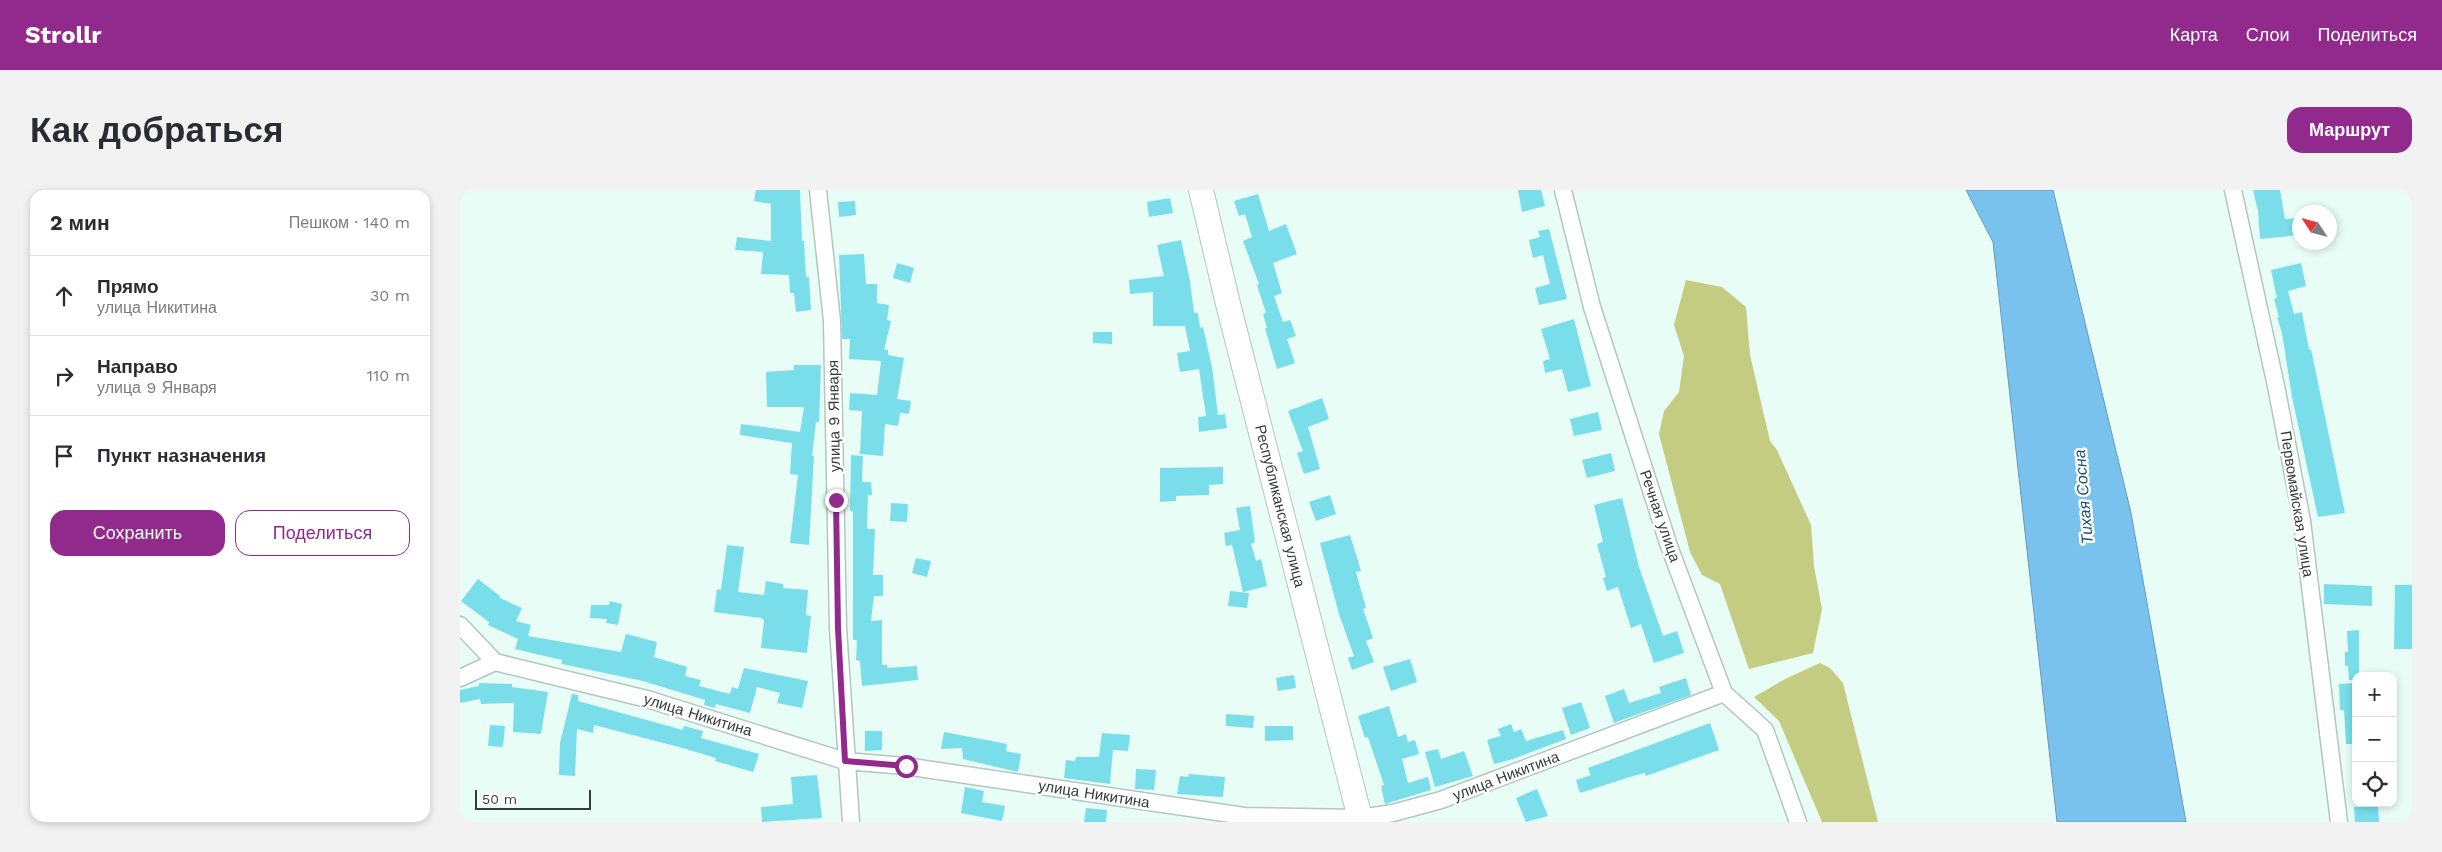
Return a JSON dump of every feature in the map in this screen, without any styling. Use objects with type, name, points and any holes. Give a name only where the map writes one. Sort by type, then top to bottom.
[{"type":"street","name":"улица 9 Января","points":[[818,190],[832,321],[838,628],[845,761],[851,822]]},
{"type":"street","name":"Республиканская улица","points":[[1201,190],[1229,308],[1361,820]]},
{"type":"street","name":"Речная улица","points":[[1563,190],[1592,307],[1670,546],[1724,693],[1765,730],[1798,822]]},
{"type":"street","name":"Первомайская улица","points":[[2233,190],[2276,386],[2302,521],[2339,822]]},
{"type":"street","points":[[460,625],[495,662],[460,678]]},
{"type":"street","name":"улица Никитина","points":[[495,662],[647,699],[845,761],[906,766],[1182,815],[1361,820],[1441,800],[1724,693]]},
{"type":"green space","points":[[1686,280],[1722,287],[1746,307],[1750,355],[1770,441],[1777,450],[1811,525],[1814,566],[1822,609],[1813,653],[1749,669],[1720,584],[1702,575],[1690,552],[1659,434],[1664,411],[1679,392],[1684,356],[1674,325]]},
{"type":"green space","points":[[1820,663],[1830,668],[1843,683],[1878,822],[1822,822],[1779,721],[1754,697],[1785,679]]},
{"type":"water","name":"Тихая Сосна","points":[[1966,190],[2053,190],[2131,513],[2186,822],[2057,822],[1993,242]]},
{"type":"building","points":[[756,190],[800,190],[802,241],[804,241],[806,277],[809,277],[811,310],[796,312],[794,293],[790,293],[789,275],[761,274],[763,252],[735,250],[737,237],[771,241],[771,204],[754,201]]},
{"type":"building","points":[[1518,190],[1541,190],[1545,206],[1522,212]]},
{"type":"building","points":[[2253,190],[2280,190],[2285,219],[2292,218],[2292,236],[2260,239],[2258,211]]},
{"type":"building","points":[[1258,194],[1269,231],[1286,224],[1297,254],[1273,263],[1282,293],[1274,296],[1283,322],[1290,320],[1296,336],[1287,339],[1295,363],[1277,369],[1265,328],[1267,328],[1263,314],[1266,313],[1257,285],[1259,284],[1243,241],[1252,237],[1245,214],[1239,216],[1234,201]]},
{"type":"building","points":[[1170,198],[1173,213],[1149,217],[1147,202]]},
{"type":"building","points":[[855,201],[856,215],[839,217],[838,202]]},
{"type":"building","points":[[1549,229],[1567,299],[1539,305],[1535,288],[1550,284],[1543,255],[1533,258],[1529,240],[1540,237],[1538,231]]},
{"type":"building","points":[[1181,240],[1190,281],[1194,313],[1198,313],[1200,328],[1203,327],[1212,367],[1218,415],[1225,414],[1227,428],[1199,432],[1198,417],[1206,416],[1199,369],[1180,372],[1177,353],[1190,351],[1185,326],[1153,326],[1153,292],[1130,294],[1129,280],[1164,276],[1157,245]]},
{"type":"building","points":[[864,254],[866,284],[877,284],[877,303],[889,305],[887,320],[891,321],[884,350],[888,350],[888,355],[904,358],[897,399],[911,401],[909,414],[900,413],[898,426],[885,424],[883,456],[860,454],[862,411],[849,410],[850,393],[877,395],[881,361],[849,359],[850,339],[842,339],[839,255]]},
{"type":"building","points":[[897,263],[914,268],[910,283],[893,278]]},
{"type":"building","points":[[2301,263],[2306,286],[2288,291],[2294,314],[2302,312],[2345,513],[2318,517],[2292,397],[2282,333],[2274,299],[2277,298],[2271,270]]},
{"type":"building","points":[[1574,319],[1591,386],[1568,392],[1562,369],[1545,373],[1543,361],[1550,359],[1541,329]]},
{"type":"building","points":[[1093,332],[1112,332],[1112,344],[1093,343]]},
{"type":"building","points":[[794,365],[821,365],[819,422],[816,422],[812,456],[814,456],[809,545],[790,543],[798,475],[790,474],[792,443],[740,435],[741,424],[800,432],[804,407],[767,407],[766,372],[794,370]]},
{"type":"building","points":[[1322,398],[1329,419],[1308,427],[1320,469],[1304,474],[1297,453],[1303,451],[1288,411]]},
{"type":"building","points":[[1598,412],[1602,430],[1574,436],[1570,419]]},
{"type":"building","points":[[1611,453],[1615,471],[1587,478],[1582,460]]},
{"type":"building","points":[[851,455],[863,456],[862,482],[871,482],[872,495],[868,495],[867,529],[875,529],[873,575],[883,575],[883,596],[874,596],[871,621],[882,620],[882,665],[887,665],[887,668],[917,666],[918,680],[862,686],[860,661],[856,660],[857,640],[853,640],[853,511],[850,511]]},
{"type":"building","points":[[1223,467],[1223,484],[1209,485],[1209,495],[1176,496],[1176,501],[1160,502],[1160,468]]},
{"type":"building","points":[[1330,495],[1336,514],[1316,521],[1309,502]]},
{"type":"building","points":[[1622,498],[1639,567],[1663,636],[1677,631],[1684,653],[1654,663],[1641,624],[1631,628],[1618,587],[1607,591],[1603,578],[1606,577],[1597,544],[1603,542],[1594,505]]},
{"type":"building","points":[[891,503],[908,504],[907,522],[890,521]]},
{"type":"building","points":[[1250,506],[1255,542],[1251,544],[1256,561],[1261,559],[1267,586],[1243,592],[1232,545],[1226,546],[1224,533],[1240,530],[1236,508]]},
{"type":"building","points":[[1350,535],[1361,571],[1356,572],[1366,608],[1363,609],[1373,638],[1366,641],[1374,662],[1352,670],[1348,658],[1354,656],[1339,614],[1320,543]]},
{"type":"building","points":[[727,545],[744,547],[738,592],[764,595],[766,581],[783,584],[783,588],[808,590],[806,615],[811,616],[807,653],[761,648],[764,620],[761,618],[714,612],[717,589],[721,590]]},
{"type":"building","points":[[916,558],[931,561],[927,577],[912,573]]},
{"type":"building","points":[[478,579],[500,596],[500,598],[522,608],[516,621],[531,625],[528,636],[621,652],[626,634],[657,642],[654,657],[687,667],[685,676],[701,680],[699,686],[730,694],[732,687],[738,689],[744,668],[808,681],[802,708],[777,703],[780,693],[757,687],[750,713],[716,704],[715,708],[704,705],[705,700],[643,681],[562,664],[562,660],[515,649],[518,639],[488,625],[489,622],[461,601]]},
{"type":"building","points":[[2324,584],[2372,586],[2372,606],[2324,604]]},
{"type":"building","points":[[2395,585],[2412,585],[2412,649],[2394,649]]},
{"type":"building","points":[[1230,591],[1249,593],[1247,608],[1228,606]]},
{"type":"building","points":[[610,601],[622,604],[618,625],[606,623],[607,619],[590,618],[591,605],[609,605]]},
{"type":"building","points":[[2359,630],[2359,672],[2352,672],[2352,680],[2349,680],[2348,666],[2345,666],[2345,652],[2348,652],[2347,631]]},
{"type":"building","points":[[1410,659],[1417,682],[1391,691],[1383,667]]},
{"type":"building","points":[[1294,675],[1296,688],[1278,691],[1276,678]]},
{"type":"building","points":[[1686,678],[1691,695],[1614,723],[1605,696],[1624,689],[1629,703],[1661,693],[1659,687]]},
{"type":"building","points":[[479,683],[512,684],[512,687],[548,692],[541,734],[513,732],[514,703],[481,704],[480,699],[460,703],[460,690],[479,686]]},
{"type":"building","points":[[2352,683],[2352,744],[2346,744],[2344,710],[2340,710],[2339,684]]},
{"type":"building","points":[[572,694],[578,695],[578,701],[683,730],[684,726],[703,731],[701,738],[759,754],[753,772],[715,761],[716,758],[679,747],[594,725],[593,733],[577,729],[575,776],[559,775],[560,743]]},
{"type":"building","points":[[1581,702],[1590,728],[1571,735],[1562,708]]},
{"type":"building","points":[[1389,706],[1398,737],[1406,734],[1408,742],[1415,740],[1419,754],[1402,759],[1408,783],[1428,777],[1431,790],[1385,804],[1381,786],[1384,785],[1368,737],[1365,738],[1358,716]]},
{"type":"building","points":[[1226,714],[1254,716],[1253,728],[1226,726]]},
{"type":"building","points":[[1710,723],[1719,750],[1646,776],[1645,773],[1580,793],[1576,780],[1591,775],[1588,768]]},
{"type":"building","points":[[1511,724],[1514,732],[1521,729],[1526,741],[1563,730],[1566,739],[1494,764],[1487,740],[1501,736],[1498,729]]},
{"type":"building","points":[[490,725],[505,726],[503,747],[488,746]]},
{"type":"building","points":[[1265,726],[1293,726],[1293,740],[1265,741]]},
{"type":"building","points":[[865,731],[882,731],[882,750],[865,751]]},
{"type":"building","points":[[944,732],[1007,744],[1006,751],[1021,754],[1018,772],[963,759],[962,748],[941,749]]},
{"type":"building","points":[[1102,733],[1130,735],[1128,751],[1113,750],[1110,784],[1064,778],[1066,760],[1075,761],[1076,757],[1099,757]]},
{"type":"building","points":[[1438,749],[1441,759],[1464,751],[1473,776],[1435,787],[1425,752]]},
{"type":"building","points":[[1136,769],[1156,770],[1154,790],[1135,789]]},
{"type":"building","points":[[1189,774],[1225,777],[1223,797],[1177,794],[1180,776],[1188,777]]},
{"type":"building","points":[[817,775],[822,818],[762,822],[761,807],[793,804],[791,777]]},
{"type":"building","points":[[965,787],[984,791],[982,802],[1005,806],[1002,821],[961,813]]},
{"type":"building","points":[[1537,789],[1548,816],[1526,822],[1516,798]]},
{"type":"building","points":[[2354,807],[2378,807],[2379,822],[2355,822]]},
{"type":"building","points":[[1086,808],[1107,810],[1106,822],[1084,822]]},
{"type":"route","points":[[836,500],[838,628],[845,761],[906,766]]}]
